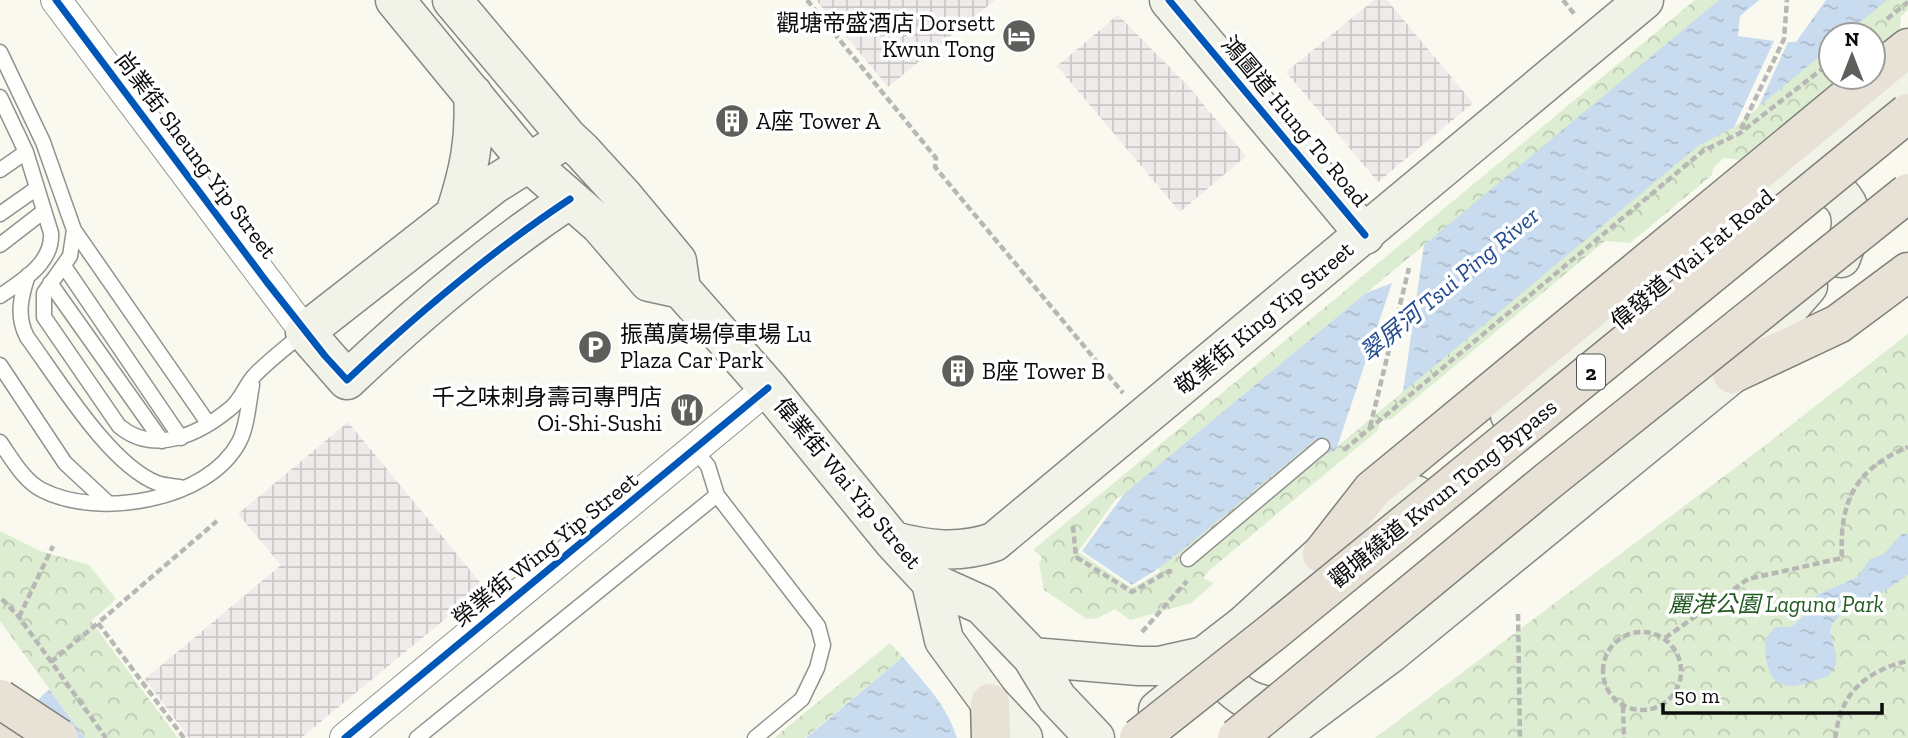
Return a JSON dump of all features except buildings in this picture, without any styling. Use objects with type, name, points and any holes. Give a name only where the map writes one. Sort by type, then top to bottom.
[{"type":"highway","points":[[1887,65],[1908,48]]},
{"type":"highway","points":[[1322,554],[1372,490],[1856,91]]},
{"type":"highway","name":"觀塘繞道 Kwun Tong Bypass","points":[[1139,738],[1908,113]]},
{"type":"highway","points":[[1237,738],[1548,481],[1908,193]]},
{"type":"highway","points":[[1731,373],[1838,324],[1908,272]]},
{"type":"highway","points":[[0,699],[59,738]]},
{"type":"highway","points":[[0,726],[12,738]]},
{"type":"main road","name":"偉業街 Wai Yip Street","points":[[395,0],[528,162],[588,187]]},
{"type":"main road","name":"偉業街 Wai Yip Street","points":[[452,0],[568,138],[582,150],[588,187],[623,249],[649,282],[681,289],[768,388],[892,541],[931,582],[982,605],[1032,657],[1057,698],[1095,738]]},
{"type":"main road","name":"鴻圖道 Hung To Road","points":[[1169,0],[1365,234]]},
{"type":"main road","name":"敬業街 King Yip Street","points":[[892,541],[924,549],[948,551],[994,542],[1644,0]]},
{"type":"main road","name":"偉發道 Wai Fat Road","points":[[1124,738],[1174,697],[1204,656],[1244,625],[1322,554],[1396,512],[1908,76]]},
{"type":"main road","points":[[455,214],[472,154],[475,125],[472,94]]},
{"type":"main road","points":[[568,138],[528,162],[455,214],[305,332],[347,380],[412,319],[525,228],[588,187]]},
{"type":"main road","points":[[1776,187],[1805,183],[1835,189],[1848,204],[1851,227],[1841,258]]},
{"type":"main road","points":[[1277,738],[1319,725],[1391,653],[1731,373],[1813,281],[1908,206]]},
{"type":"main road","name":"偉業街 Wai Yip Street","points":[[931,582],[944,640],[990,720],[1023,738]]},
{"type":"main road","points":[[1032,657],[1159,666],[1204,656],[1237,694],[1319,725]]},
{"type":"street","name":"尚業街 Sheung Yip Street","points":[[56,0],[305,332]]},
{"type":"street","name":"榮業街 Wing Yip Street","points":[[345,738],[768,388]]},
{"type":"lane","points":[[0,52],[43,142],[74,230],[208,423]]},
{"type":"lane","points":[[0,97],[4,118],[26,152],[52,243],[41,264],[4,294],[0,308]]},
{"type":"lane","points":[[0,170],[26,152]]},
{"type":"lane","points":[[0,214],[37,188]]},
{"type":"lane","points":[[0,245],[44,211]]},
{"type":"lane","points":[[74,230],[70,256],[44,293],[44,317],[120,425],[131,435],[145,441],[162,441],[180,438],[208,423],[233,406],[254,376],[305,332]]},
{"type":"lane","points":[[64,266],[180,438]]},
{"type":"lane","points":[[28,275],[22,294],[22,327],[104,442],[131,467],[158,483],[187,489]]},
{"type":"lane","points":[[50,283],[162,441]]},
{"type":"lane","points":[[0,365],[65,463],[108,503]]},
{"type":"lane","points":[[0,442],[23,475],[40,490],[64,499],[108,503],[152,500],[187,489],[223,465],[241,441],[254,376]]},
{"type":"lane","points":[[1188,559],[1322,446]]},
{"type":"lane","points":[[695,450],[708,466],[717,495],[818,626],[823,645],[817,668],[802,699],[755,738]]},
{"type":"lane","points":[[417,738],[717,495]]},
{"type":"path","points":[[807,0],[936,158],[935,167],[1128,399]]},
{"type":"path","points":[[1563,0],[1581,21]]},
{"type":"path","points":[[1740,132],[1784,39],[1787,0]]},
{"type":"path","points":[[1338,455],[1703,151],[1740,132],[1817,73]]},
{"type":"path","points":[[1370,428],[1409,268]]},
{"type":"path","points":[[1665,638],[1748,579],[1842,558],[1840,528],[1848,500],[1864,475],[1887,456],[1908,447]]},
{"type":"path","points":[[51,662],[217,521]]},
{"type":"path","points":[[1073,526],[1076,557],[1132,592],[1169,571],[1189,578],[1135,640]]},
{"type":"path","points":[[19,617],[54,545]]},
{"type":"path","points":[[2,599],[19,617],[106,738]]},
{"type":"path","points":[[1518,614],[1520,738]]},
{"type":"path","points":[[98,623],[184,738]]},
{"type":"path","points":[[1638,632],[1665,638],[1680,660],[1678,687],[1671,698],[1648,710],[1635,710],[1613,699],[1602,677],[1602,664],[1606,652],[1614,642],[1625,635],[1638,632]]},
{"type":"path","points":[[1835,738],[1842,709],[1860,682],[1888,665],[1908,661]]},
{"type":"path","points":[[1623,706],[1624,738]]},
{"type":"shaded area","points":[[816,0],[995,0],[888,87]]},
{"type":"shaded area","points":[[1374,0],[1387,0],[1473,103],[1378,182],[1286,72]]},
{"type":"shaded area","points":[[1118,15],[1184,82],[1168,96],[1185,82],[1246,156],[1180,212],[1057,66]]},
{"type":"shaded area","points":[[348,422],[484,587],[301,738],[189,738],[145,679],[281,565],[238,514]]},
{"type":"green space","points":[[1695,0],[1908,0],[1908,10],[1901,16],[1900,28],[1887,39],[1887,21],[1817,21],[1817,91],[1824,91],[1741,160],[1724,158],[1713,168],[1712,175],[1630,243],[1605,241],[1391,419],[1381,421],[1377,431],[1212,568],[1203,578],[1214,583],[1191,603],[1130,620],[1115,609],[1098,618],[1087,619],[1044,590],[1039,563],[1042,557],[1033,550]]},
{"type":"green space","name":"麗港公園 Laguna Park","points":[[1908,334],[1908,738],[1375,738],[1759,450]]},
{"type":"green space","points":[[0,531],[40,551],[89,565],[116,599],[91,621],[178,738],[85,738],[0,621]]},
{"type":"green space","points":[[890,643],[903,657],[805,738],[774,738]]},
{"type":"water","name":"翠屏河 Tsui Ping River","points":[[1719,0],[1887,0],[1862,21],[1817,21],[1817,59],[1734,127],[1698,146],[1329,454],[1316,439],[1180,552],[1132,585],[1081,551],[1124,494]]},
{"type":"water","points":[[1902,534],[1908,534],[1908,575],[1869,602],[1840,615],[1832,624],[1830,632],[1836,665],[1829,676],[1794,686],[1776,681],[1769,669],[1765,639],[1775,627],[1791,627],[1804,616],[1817,595],[1858,577],[1870,559],[1883,555]]},
{"type":"water","points":[[903,657],[941,705],[957,738],[806,738]]},
{"type":"water","points":[[49,689],[85,738],[0,738]]},
{"type":"pier","points":[[1759,0],[1826,0],[1796,42],[1788,42],[1758,108],[1734,127],[1774,41],[1738,36],[1740,16]]},
{"type":"pier","points":[[1424,245],[1403,392],[1337,447],[1392,283],[1366,293]]},
{"type":"pier","points":[[1124,494],[1082,551],[1132,585],[1159,568],[1160,572],[1132,588],[1078,552],[1116,499]]},
{"type":"pier","points":[[906,655],[946,703],[961,738],[957,738],[943,705],[903,657]]},
{"type":"cycle path","points":[[56,0],[266,281],[347,380],[455,285],[511,240],[570,199]]},
{"type":"cycle path","points":[[1169,0],[1365,235]]},
{"type":"cycle path","points":[[345,738],[768,388]]},
{"type":"place","name":"觀塘帝盛酒店 Dorsett Kwun Tong","points":[[1019,36]]},
{"type":"place","name":"A座 Tower A","points":[[732,121]]},
{"type":"place","name":"振萬廣場停車場 Lu Plaza Car Park","points":[[595,347]]},
{"type":"place","name":"B座 Tower B","points":[[958,371]]},
{"type":"place","name":"千之味刺身壽司專門店 Oi-Shi-Sushi","points":[[687,410]]}]
